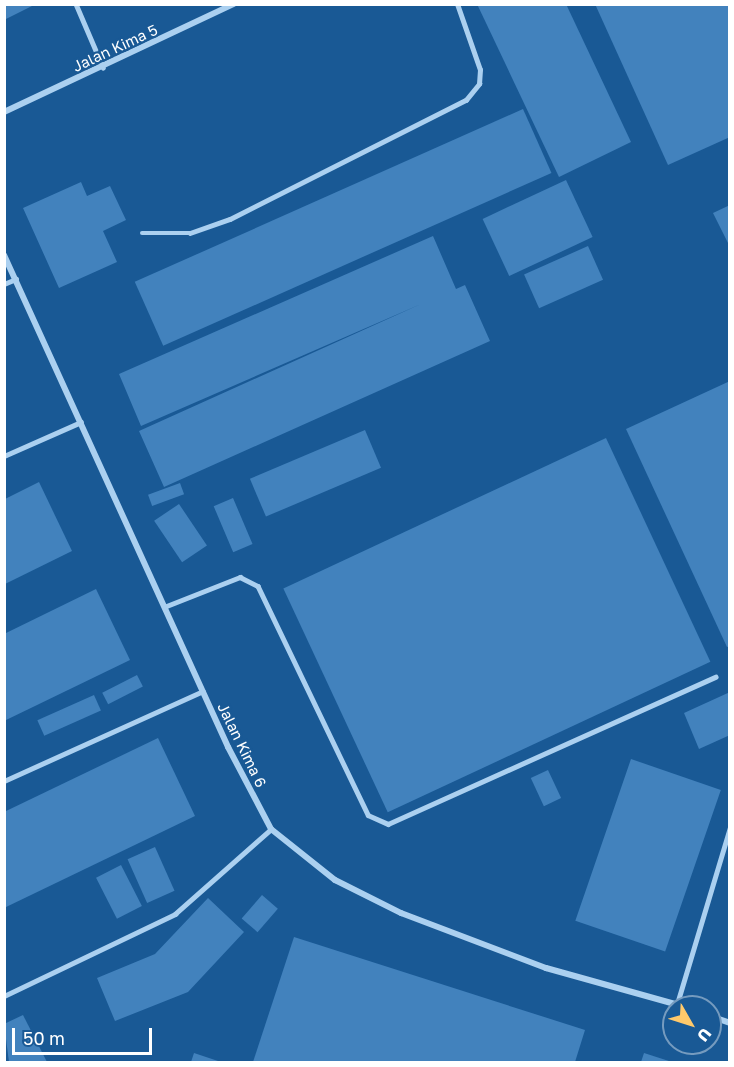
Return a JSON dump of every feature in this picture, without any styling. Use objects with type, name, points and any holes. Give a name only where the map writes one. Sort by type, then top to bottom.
[{"type":"street","name":"Jalan Kima 5","points":[[4,112],[234,4]]},
{"type":"street","name":"Jalan Kima 6","points":[[4,255],[203,691],[271,829],[335,880],[401,913],[546,968],[662,1000]]},
{"type":"lane","points":[[76,4],[103,67]]},
{"type":"lane","points":[[142,233],[190,233],[230,219],[466,100],[479,84],[480,70],[457,4]]},
{"type":"lane","points":[[4,284],[16,279]]},
{"type":"lane","points":[[4,456],[81,423]]},
{"type":"lane","points":[[164,607],[240,577],[258,586],[368,815],[388,824],[715,677]]},
{"type":"lane","points":[[4,780],[203,691]]},
{"type":"lane","points":[[680,995],[729,827]]},
{"type":"lane","points":[[4,996],[175,914],[271,829]]},
{"type":"building","points":[[4,4],[36,4],[4,20]]},
{"type":"building","points":[[477,4],[566,4],[631,142],[559,177]]},
{"type":"building","points":[[595,4],[730,4],[730,137],[668,165]]},
{"type":"building","points":[[523,109],[551,173],[163,346],[135,282]]},
{"type":"building","points":[[566,180],[593,237],[509,276],[483,219]]},
{"type":"building","points":[[81,182],[87,196],[110,186],[126,220],[103,231],[117,262],[59,288],[23,208]]},
{"type":"building","points":[[730,205],[730,247],[713,213]]},
{"type":"building","points":[[433,236],[456,289],[465,285],[490,341],[164,487],[139,431],[421,304],[141,426],[119,374]]},
{"type":"building","points":[[588,246],[603,280],[539,308],[524,274]]},
{"type":"building","points":[[730,381],[730,646],[727,647],[626,429]]},
{"type":"building","points":[[365,430],[381,468],[266,517],[250,479]]},
{"type":"building","points":[[606,438],[710,662],[388,812],[283,588]]},
{"type":"building","points":[[39,482],[72,551],[5,584],[5,499]]},
{"type":"building","points":[[180,483],[184,494],[152,506],[148,495]]},
{"type":"building","points":[[233,498],[253,544],[233,552],[214,506]]},
{"type":"building","points":[[179,504],[207,545],[182,562],[154,521]]},
{"type":"building","points":[[96,589],[130,660],[4,721],[4,634]]},
{"type":"building","points":[[137,675],[143,687],[108,704],[102,693]]},
{"type":"building","points":[[730,692],[730,735],[699,749],[684,713]]},
{"type":"building","points":[[94,695],[101,711],[44,736],[37,720]]},
{"type":"building","points":[[158,738],[195,816],[4,908],[4,812]]},
{"type":"building","points":[[631,759],[721,790],[665,952],[575,921]]},
{"type":"building","points":[[548,770],[561,798],[544,806],[531,778]]},
{"type":"building","points":[[155,847],[175,891],[147,903],[128,859]]},
{"type":"building","points":[[121,865],[142,906],[117,919],[96,878]]},
{"type":"building","points":[[262,895],[278,909],[258,932],[242,918]]},
{"type":"building","points":[[208,898],[244,932],[188,992],[115,1021],[97,978],[155,954]]},
{"type":"building","points":[[294,937],[585,1030],[575,1062],[253,1062]]},
{"type":"building","points":[[23,1015],[47,1062],[9,1062],[4,1024]]},
{"type":"building","points":[[194,1053],[221,1062],[191,1062]]},
{"type":"building","points":[[644,1053],[672,1062],[641,1062]]}]
